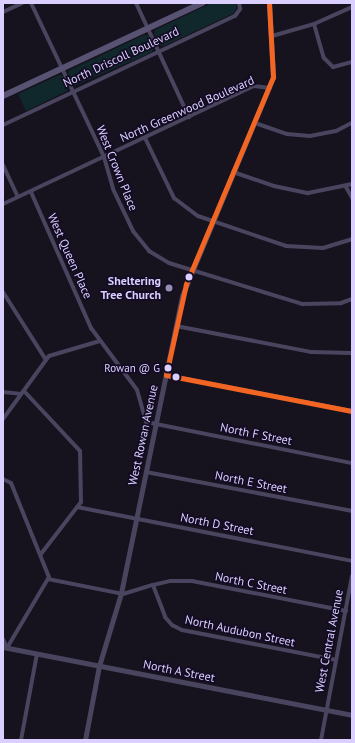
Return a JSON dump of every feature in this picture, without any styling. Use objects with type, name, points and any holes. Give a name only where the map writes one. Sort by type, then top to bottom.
[{"type":"main road","name":"North Driscoll Boulevard","points":[[3,96],[202,3]]},
{"type":"street","points":[[3,12],[22,3]]},
{"type":"street","name":"West Crown Place","points":[[31,3],[104,157],[112,189],[141,243],[159,258],[191,270],[302,304],[341,303],[352,299]]},
{"type":"street","points":[[136,3],[189,117]]},
{"type":"street","name":"North Driscoll Boulevard","points":[[3,125],[235,16],[240,9],[239,3]]},
{"type":"street","name":"West Rowan Avenue","points":[[84,740],[99,666],[121,593],[182,296],[191,270],[270,88],[274,68],[269,3]]},
{"type":"street","points":[[272,36],[314,24],[352,7]]},
{"type":"street","points":[[314,24],[324,58],[328,63],[333,67],[352,62]]},
{"type":"street","name":"North Greenwood Boulevard","points":[[3,204],[254,86],[270,88]]},
{"type":"street","points":[[254,123],[287,134],[310,136],[336,131],[352,124]]},
{"type":"street","points":[[145,138],[174,198],[189,212],[286,246],[323,248],[352,239]]},
{"type":"street","points":[[3,165],[18,197]]},
{"type":"street","points":[[234,172],[274,186],[308,192],[346,187],[352,184]]},
{"type":"street","points":[[346,187],[352,198]]},
{"type":"street","name":"West Queen Place","points":[[31,192],[91,328],[137,390],[145,420],[156,424]]},
{"type":"street","points":[[3,292],[46,360]]},
{"type":"street","points":[[176,326],[311,352],[352,353]]},
{"type":"street","points":[[3,419],[51,355],[100,341]]},
{"type":"street","points":[[166,375],[352,411]]},
{"type":"street","points":[[3,392],[22,392],[80,450],[82,500],[41,554]]},
{"type":"street","name":"North F Street","points":[[156,424],[352,463]]},
{"type":"street","name":"North E Street","points":[[146,472],[352,511]]},
{"type":"street","points":[[3,479],[11,483],[41,554],[48,578],[5,648]]},
{"type":"street","name":"North D Street","points":[[77,507],[352,561]]},
{"type":"street","name":"West Central Avenue","points":[[321,740],[352,576]]},
{"type":"street","points":[[48,578],[121,593],[153,585]]},
{"type":"street","name":"North C Street","points":[[153,585],[170,581],[192,581],[346,611]]},
{"type":"street","name":"North Audubon Street","points":[[153,585],[165,617],[172,625],[182,630],[336,660]]},
{"type":"street","points":[[3,639],[5,648]]},
{"type":"street","name":"North A Street","points":[[5,648],[352,715]]},
{"type":"street","points":[[21,740],[37,654]]},
{"type":"green space","points":[[212,3],[236,3],[236,9],[234,13],[164,46],[159,45],[154,34],[155,30]]},
{"type":"green space","points":[[144,35],[149,36],[154,47],[152,52],[74,86],[68,74],[70,70]]},
{"type":"green space","points":[[59,75],[63,76],[68,87],[67,91],[26,111],[18,94]]},
{"type":"transit line","points":[[269,3],[273,77],[186,284],[166,375],[352,411]]},
{"type":"place","name":"Sheltering Tree Church","points":[[169,288]]},
{"type":"place","name":"Rowan @ G","points":[[168,368]]}]
